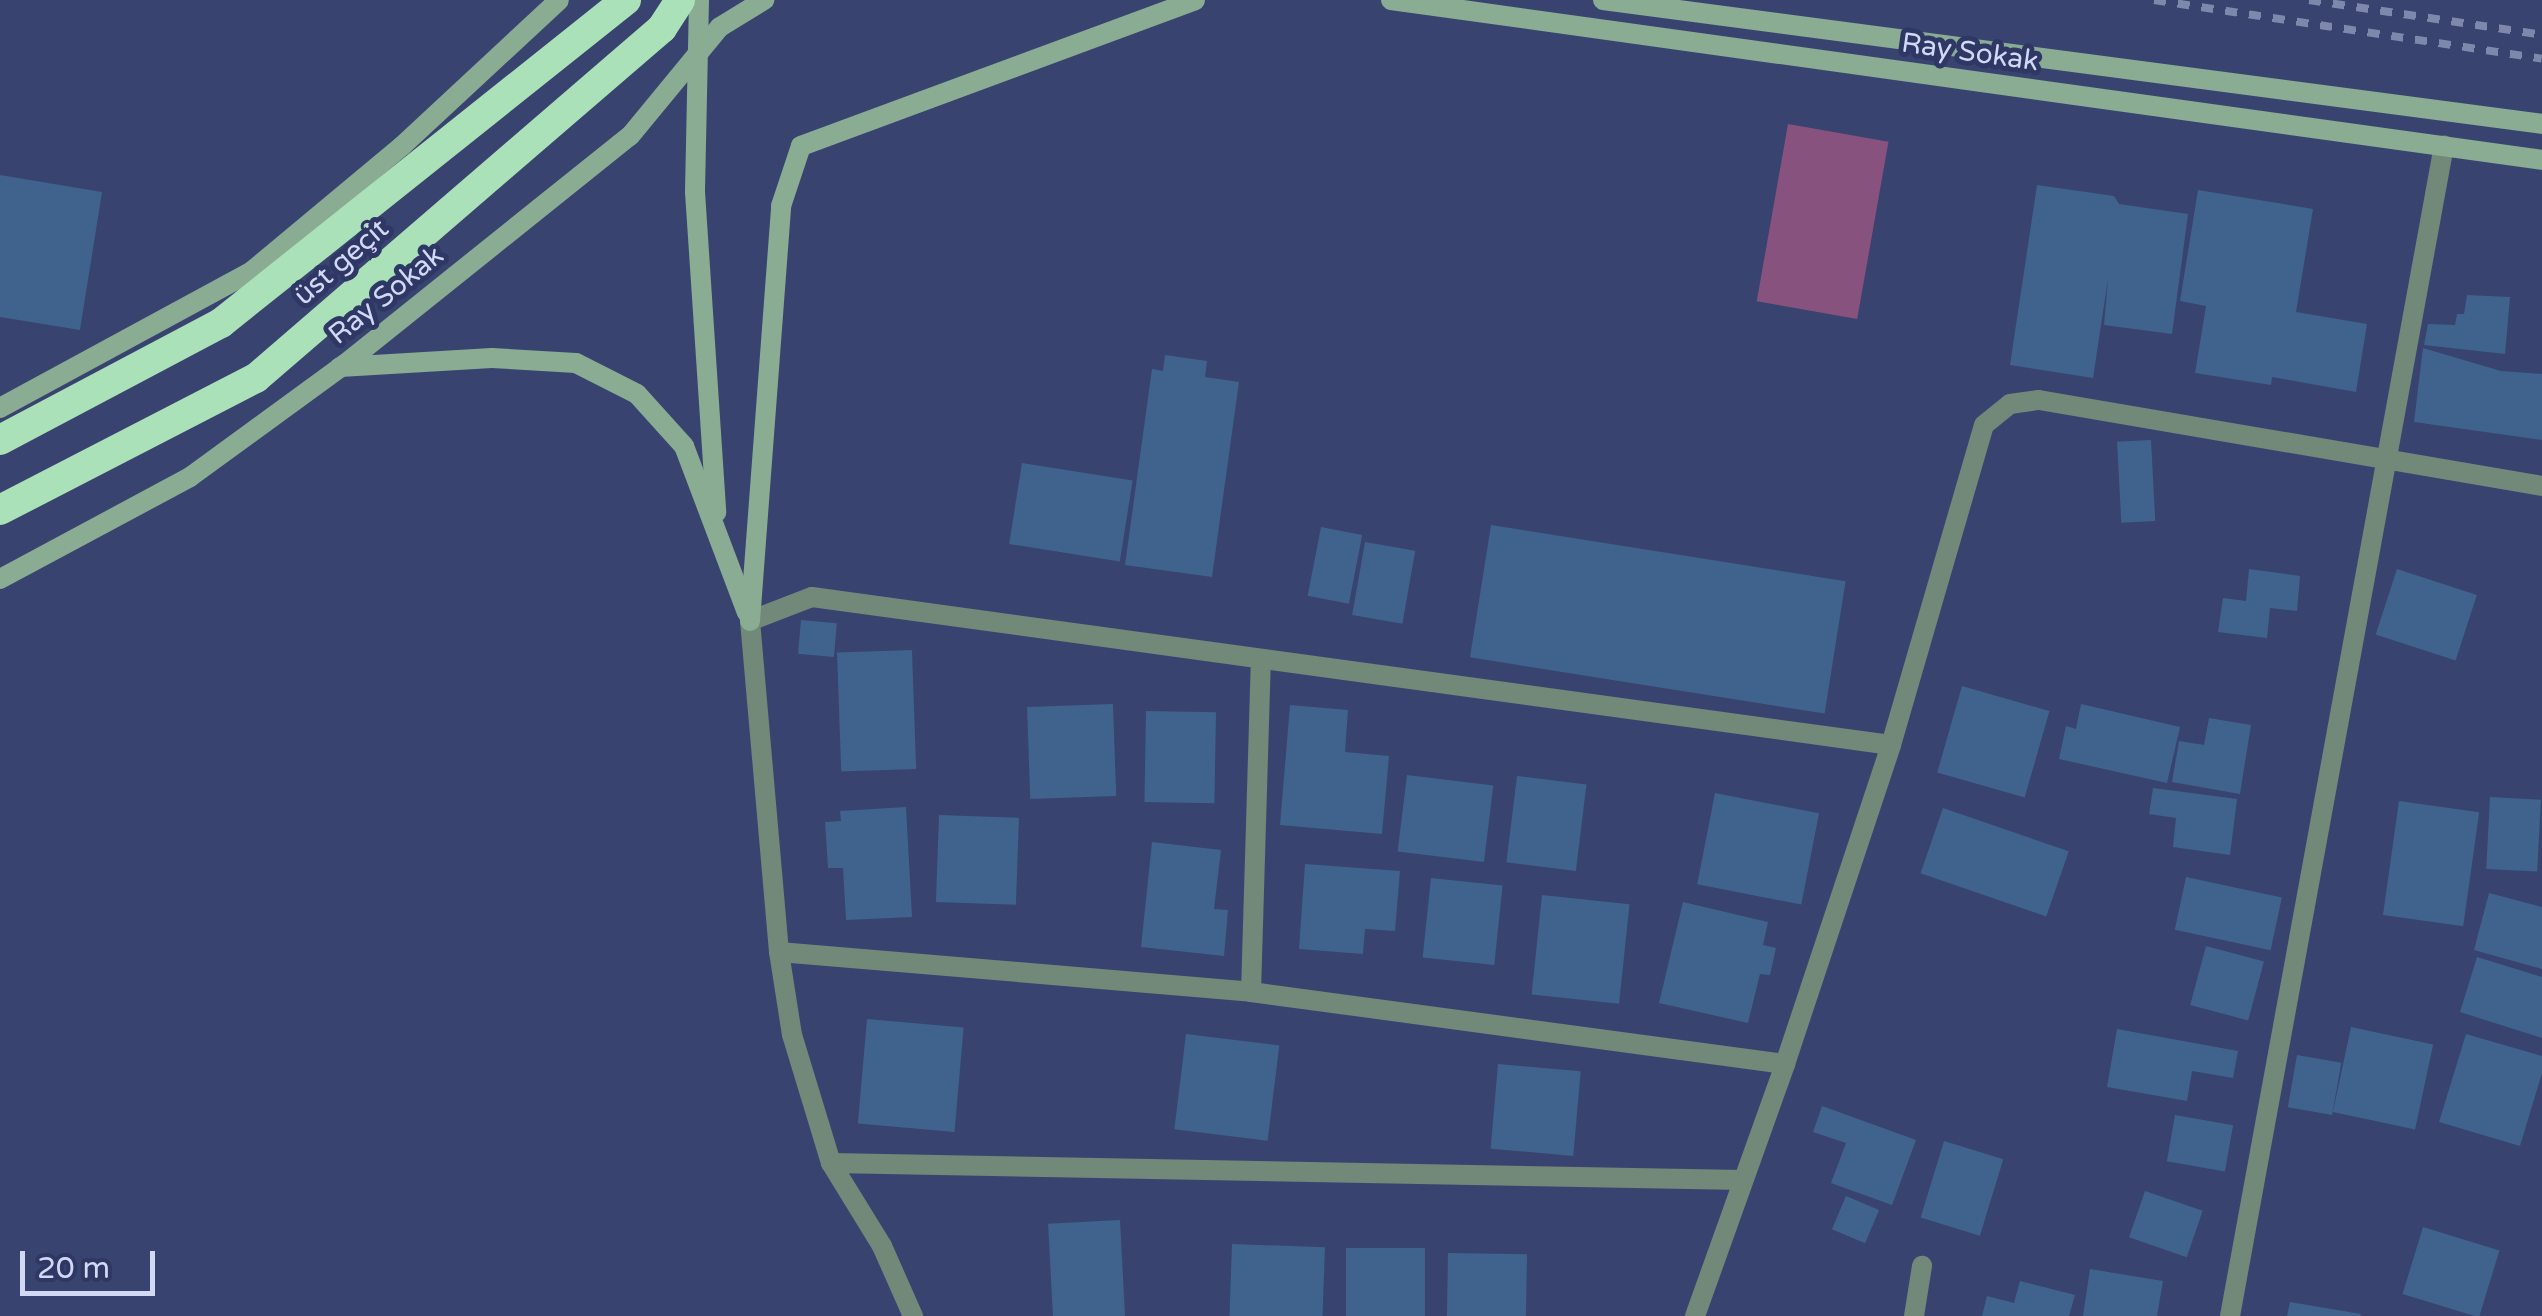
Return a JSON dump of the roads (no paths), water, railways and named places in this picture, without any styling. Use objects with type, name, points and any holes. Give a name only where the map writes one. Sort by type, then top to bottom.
[{"type":"highway","points":[[0,440],[221,323],[626,0]]},
{"type":"highway","name":"üst geçit","points":[[0,510],[256,378],[662,28],[680,0]]},
{"type":"street","points":[[0,408],[252,271],[402,146],[559,0]]},
{"type":"street","points":[[699,0],[695,192],[717,532]]},
{"type":"street","name":"Ray Sokak","points":[[0,579],[190,477],[340,367],[630,136],[720,27],[764,0]]},
{"type":"street","points":[[913,1316],[882,1246],[831,1163],[792,1035],[780,952],[750,621],[781,206],[801,146],[1195,0]]},
{"type":"street","name":"Ray Sokak","points":[[1391,0],[2542,160]]},
{"type":"street","points":[[1603,0],[2542,124]]},
{"type":"street","points":[[2230,1316],[2444,145]]},
{"type":"street","points":[[340,367],[492,358],[576,362],[637,394],[684,446],[750,621]]},
{"type":"street","points":[[1695,1316],[1785,1064],[1891,745],[1984,425],[2010,404],[2039,400],[2542,486]]},
{"type":"street","points":[[750,621],[812,597],[1261,662],[1891,745]]},
{"type":"street","points":[[1251,992],[1261,662]]},
{"type":"street","points":[[780,952],[1251,992],[1785,1064]]},
{"type":"street","points":[[831,1163],[1743,1180]]},
{"type":"street","points":[[1914,1316],[1922,1266]]},
{"type":"railway","points":[[2154,0],[2542,59]]},
{"type":"railway","points":[[2309,0],[2542,35]]}]
